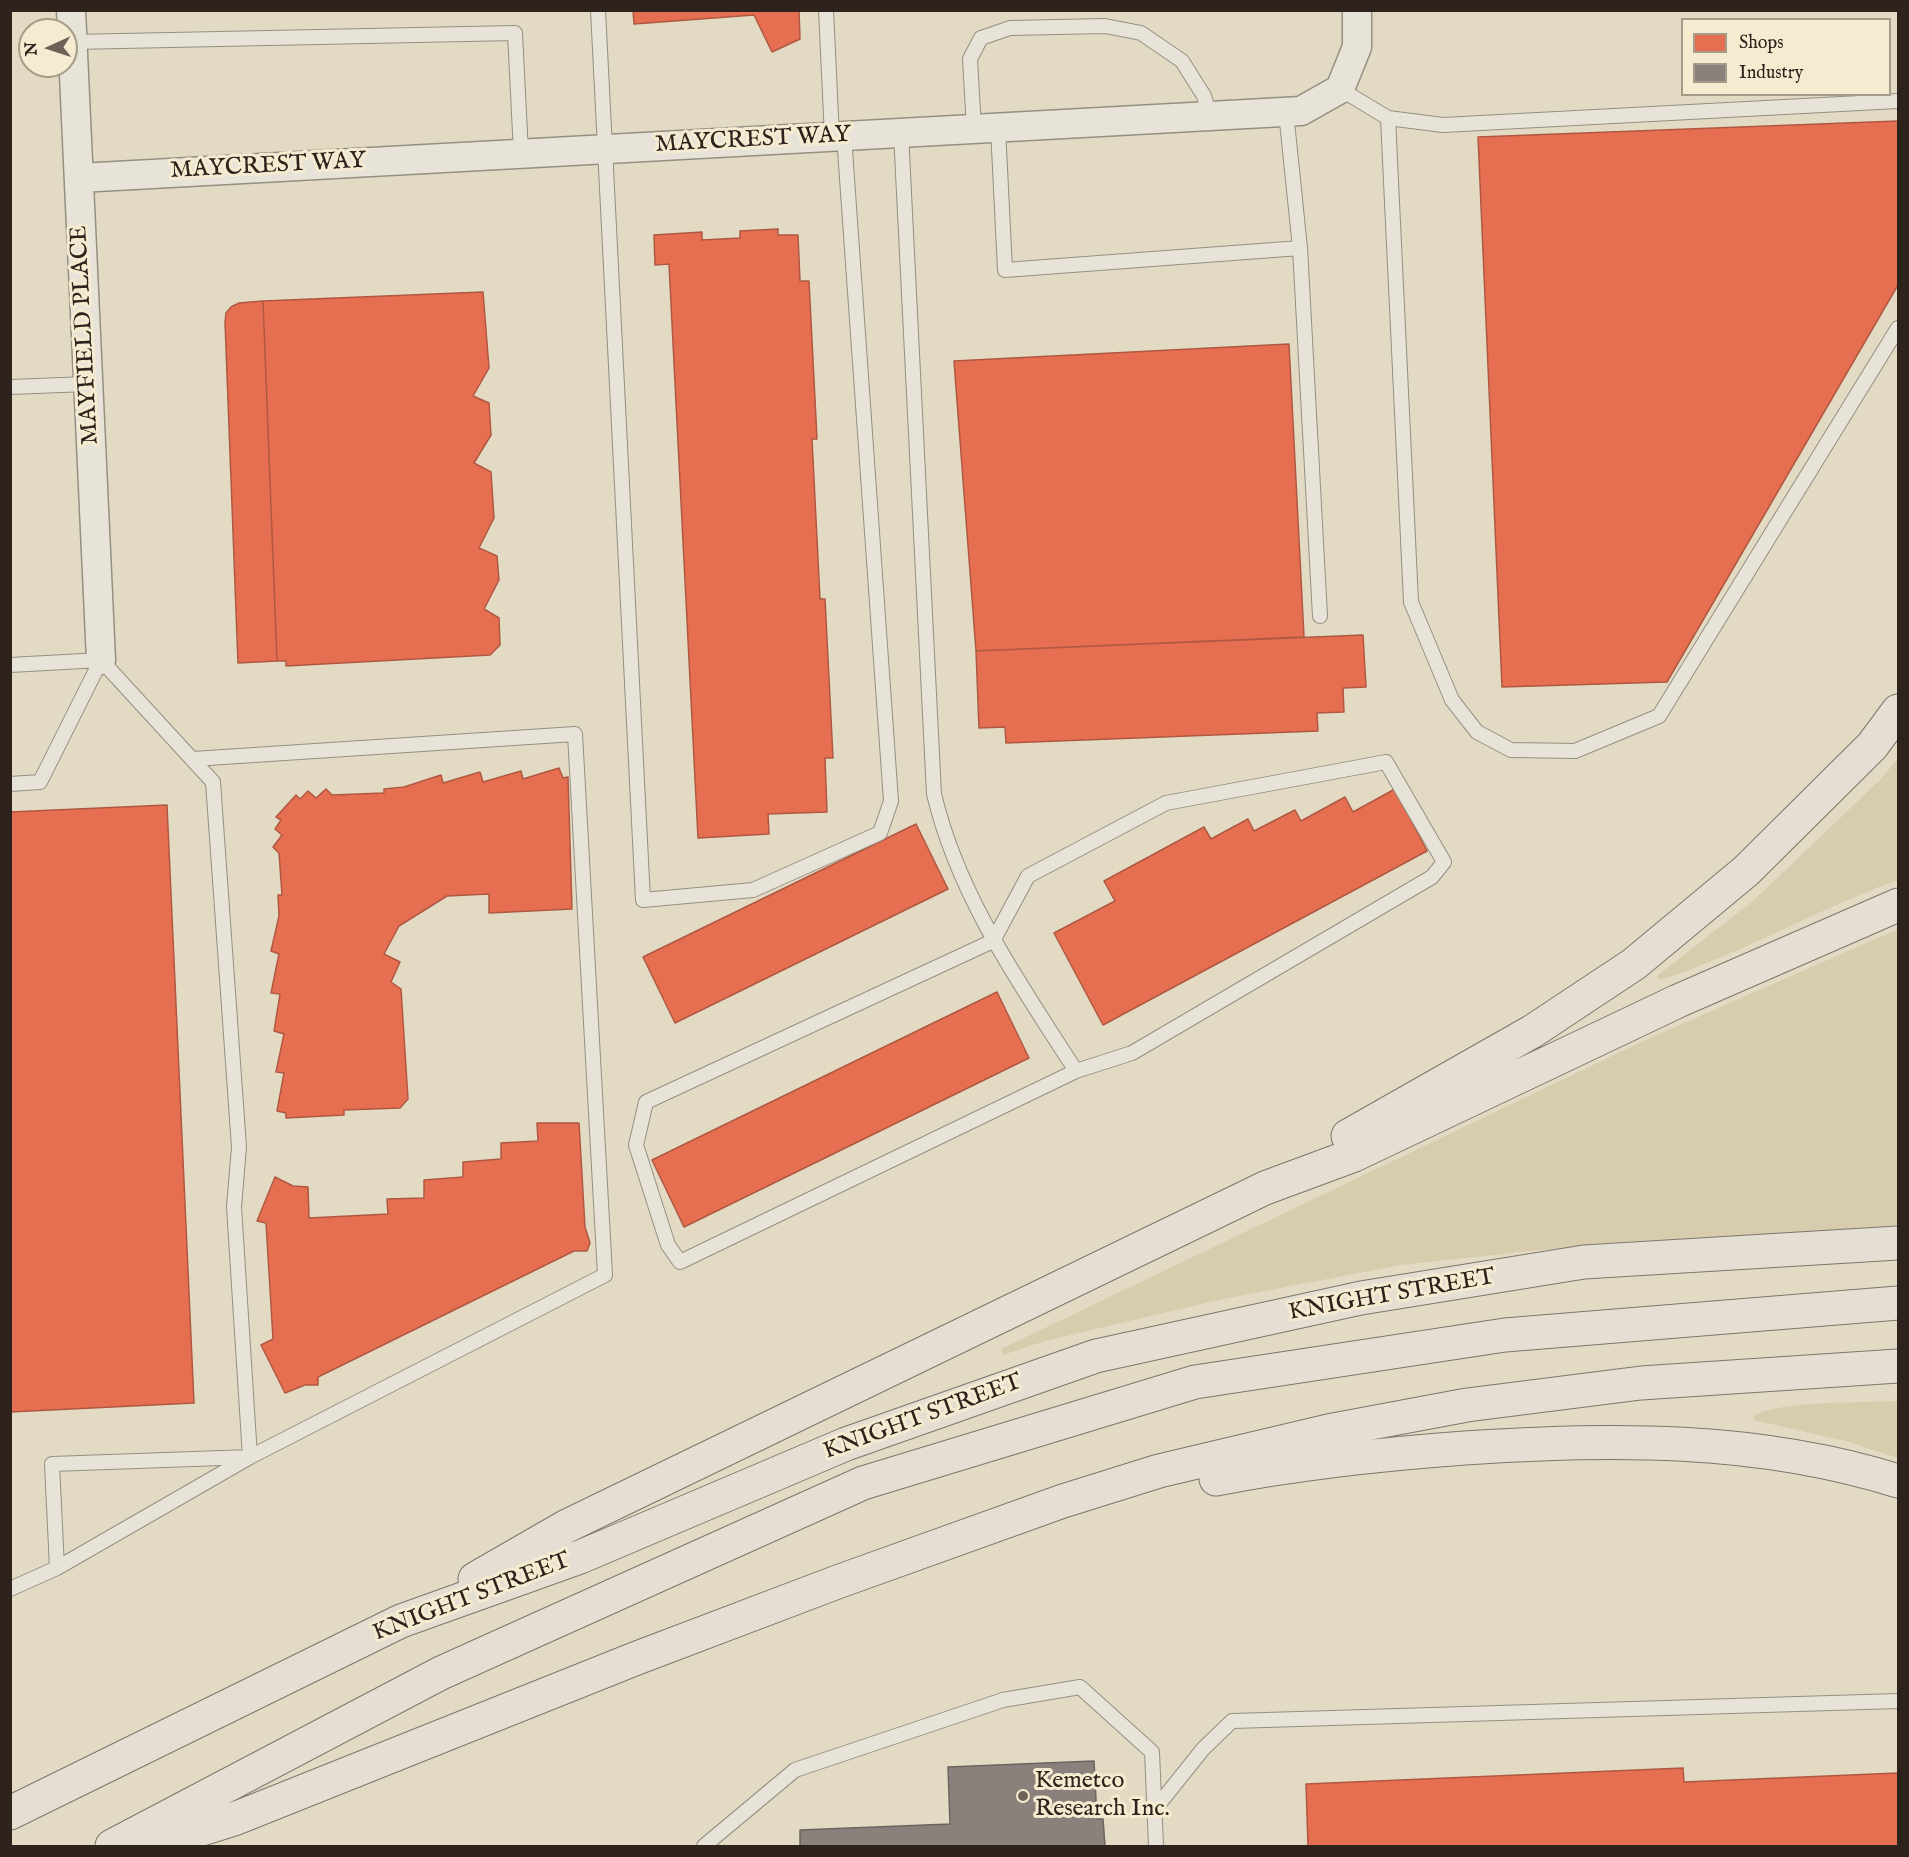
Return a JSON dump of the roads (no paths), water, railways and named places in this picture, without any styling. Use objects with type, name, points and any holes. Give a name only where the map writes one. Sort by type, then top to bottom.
[{"type":"highway","points":[[1265,1188],[1330,1146],[1533,1031],[1634,964],[1746,871],[1872,746],[1899,711]]},
{"type":"highway","points":[[401,1621],[567,1526],[1265,1188],[1354,1155],[1678,1001],[1871,915],[1899,905]]},
{"type":"highway","name":"KNIGHT STREET","points":[[10,1813],[401,1621],[580,1557],[846,1444],[1096,1356],[1361,1298],[1584,1262],[1899,1243]]},
{"type":"highway","name":"KNIGHT STREET","points":[[112,1846],[441,1673],[863,1483],[1195,1382],[1505,1335],[1899,1303]]},
{"type":"highway","points":[[147,1846],[234,1819],[638,1658],[840,1581],[1063,1501],[1159,1471],[1231,1453],[1467,1405],[1641,1383],[1899,1366]]},
{"type":"highway","points":[[1063,1501],[1174,1487],[1273,1468],[1402,1453],[1557,1442],[1667,1443],[1753,1450],[1869,1472],[1899,1481]]},
{"type":"street","points":[[1340,89],[1357,47],[1357,10]]},
{"type":"street","name":"MAYFIELD PLACE","points":[[74,78],[101,660]]},
{"type":"street","name":"MAYCREST WAY","points":[[79,178],[1301,111],[1340,89]]},
{"type":"lane","points":[[598,10],[643,900],[753,890],[880,833],[891,801],[826,10]]},
{"type":"lane","points":[[1210,117],[1204,96],[1182,61],[1141,33],[1105,26],[1010,28],[981,38],[970,59],[986,128],[1005,270],[1300,248]]},
{"type":"lane","points":[[78,42],[515,33],[521,153]]},
{"type":"lane","points":[[1340,89],[1388,118],[1443,125],[1899,101]]},
{"type":"lane","points":[[1286,112],[1300,248],[1320,616]]},
{"type":"lane","points":[[1388,118],[1411,602],[1452,700],[1477,732],[1510,750],[1575,751],[1659,716],[1899,328]]},
{"type":"lane","points":[[901,133],[934,794],[944,834],[993,941],[1076,1071]]},
{"type":"lane","points":[[10,387],[88,384]]},
{"type":"lane","points":[[10,665],[101,660]]},
{"type":"lane","points":[[101,660],[213,782],[239,1147],[234,1207],[250,1457]]},
{"type":"lane","points":[[10,784],[40,782],[101,660]]},
{"type":"lane","points":[[10,1589],[57,1568],[250,1457],[605,1275],[575,734],[193,759]]},
{"type":"lane","points":[[1386,762],[1444,862],[1432,877],[1132,1053],[1076,1071],[680,1262],[668,1245],[636,1145],[646,1102],[993,941],[1028,876],[1167,803],[1386,762]]},
{"type":"lane","points":[[57,1568],[52,1464],[250,1457]]},
{"type":"lane","points":[[704,1846],[795,1770],[1003,1700],[1080,1687],[1152,1752],[1156,1846]]},
{"type":"lane","points":[[1155,1809],[1203,1749],[1232,1721],[1899,1701]]},
{"type":"place","name":"Kemetco Research Inc.","points":[[1023,1796]]}]
